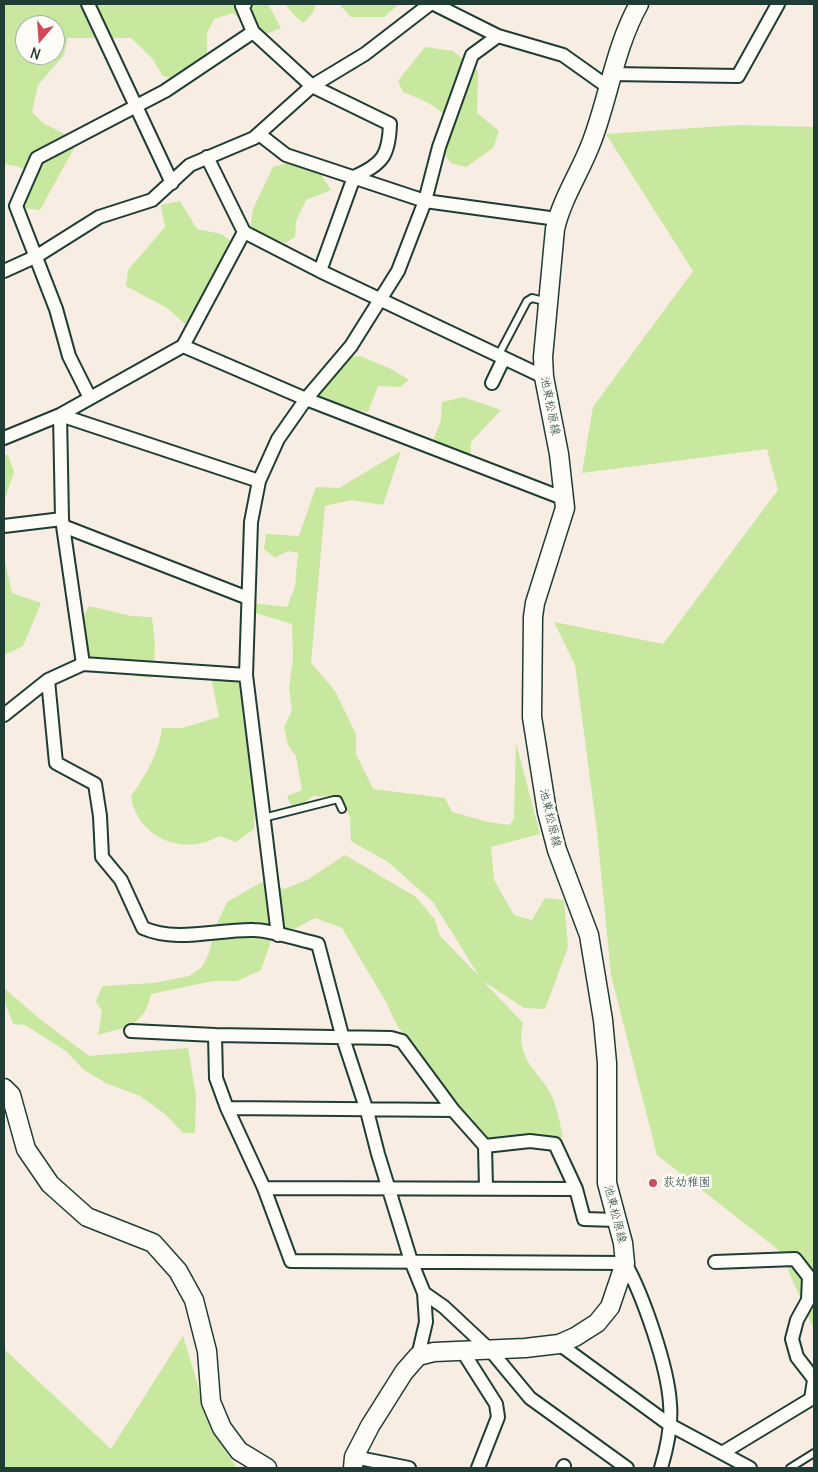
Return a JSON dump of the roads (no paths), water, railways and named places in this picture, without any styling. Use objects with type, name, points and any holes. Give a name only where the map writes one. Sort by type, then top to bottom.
[{"type":"main road","name":"池東松原線","points":[[418,1356],[434,1352],[491,1351],[559,1344],[586,1332],[610,1307],[625,1263],[623,1243],[606,1183],[607,1063],[603,1020],[589,935],[557,850],[547,812],[532,717],[533,617],[535,603],[565,508],[559,454],[544,377],[543,357],[557,219],[593,140],[626,30],[639,4]]},
{"type":"main road","points":[[4,1088],[11,1095],[26,1149],[50,1184],[87,1217],[153,1243],[178,1271],[194,1300],[207,1351],[211,1402],[222,1428],[239,1451],[267,1468]]},
{"type":"main road","points":[[353,1463],[370,1426],[404,1372],[418,1356]]},
{"type":"street","points":[[88,4],[172,183]]},
{"type":"street","points":[[245,4],[242,6],[254,32],[312,86],[390,124],[390,145],[384,156],[370,170],[354,178],[320,271]]},
{"type":"street","points":[[4,271],[37,256],[99,217],[152,200],[190,164],[254,138],[312,86],[365,54],[430,4]]},
{"type":"street","points":[[434,4],[498,36],[563,55],[610,81],[738,76],[778,4]]},
{"type":"street","points":[[90,398],[69,356],[56,309],[16,206],[37,158],[165,91],[254,32]]},
{"type":"street","points":[[278,935],[246,675],[251,522],[259,481],[278,439],[306,399],[351,346],[382,300],[398,272],[425,201],[439,147],[472,55],[498,36]]},
{"type":"street","points":[[259,134],[286,155],[425,201],[557,219]]},
{"type":"street","points":[[207,158],[244,232],[320,271],[544,377]]},
{"type":"street","points":[[4,438],[60,415],[183,346],[244,232]]},
{"type":"street","points":[[183,346],[306,399],[565,500]]},
{"type":"street","points":[[492,383],[501,357]]},
{"type":"street","points":[[60,415],[259,481]]},
{"type":"street","points":[[60,415],[63,523],[83,664]]},
{"type":"street","points":[[4,526],[63,523],[248,598]]},
{"type":"street","points":[[4,715],[48,680],[83,664],[246,675]]},
{"type":"street","points":[[48,680],[56,763],[95,784],[100,816],[102,857],[122,880],[143,928],[158,934],[224,933],[255,929],[318,944],[342,1035],[367,1111],[411,1261],[424,1293],[426,1322],[418,1356]]},
{"type":"street","points":[[131,1031],[215,1035],[342,1035],[391,1038],[402,1041],[453,1110],[485,1146],[486,1188]]},
{"type":"street","points":[[215,1035],[216,1078],[227,1108],[264,1188],[291,1261],[625,1263],[632,1276],[651,1326],[670,1403],[670,1425],[661,1468]]},
{"type":"street","points":[[227,1108],[367,1111],[453,1110]]},
{"type":"street","points":[[485,1146],[530,1141],[555,1144],[576,1189],[584,1219],[617,1220]]},
{"type":"street","points":[[264,1188],[576,1189]]},
{"type":"street","points":[[715,1262],[794,1259],[809,1277],[809,1285],[808,1300],[797,1320],[792,1339],[797,1357],[814,1379],[811,1399],[722,1453]]},
{"type":"street","points":[[424,1293],[444,1307],[491,1351],[530,1398],[627,1468]]},
{"type":"street","points":[[559,1344],[670,1425],[750,1468]]},
{"type":"street","points":[[463,1352],[496,1404],[498,1417],[478,1468]]},
{"type":"street","points":[[353,1463],[409,1468]]},
{"type":"lane","points":[[501,357],[527,301],[532,298],[548,302]]},
{"type":"lane","points":[[263,818],[334,800],[338,800],[342,809]]},
{"type":"lane","points":[[790,1468],[814,1452]]},
{"type":"place","name":"荻幼稚園","points":[[653,1183]]}]
